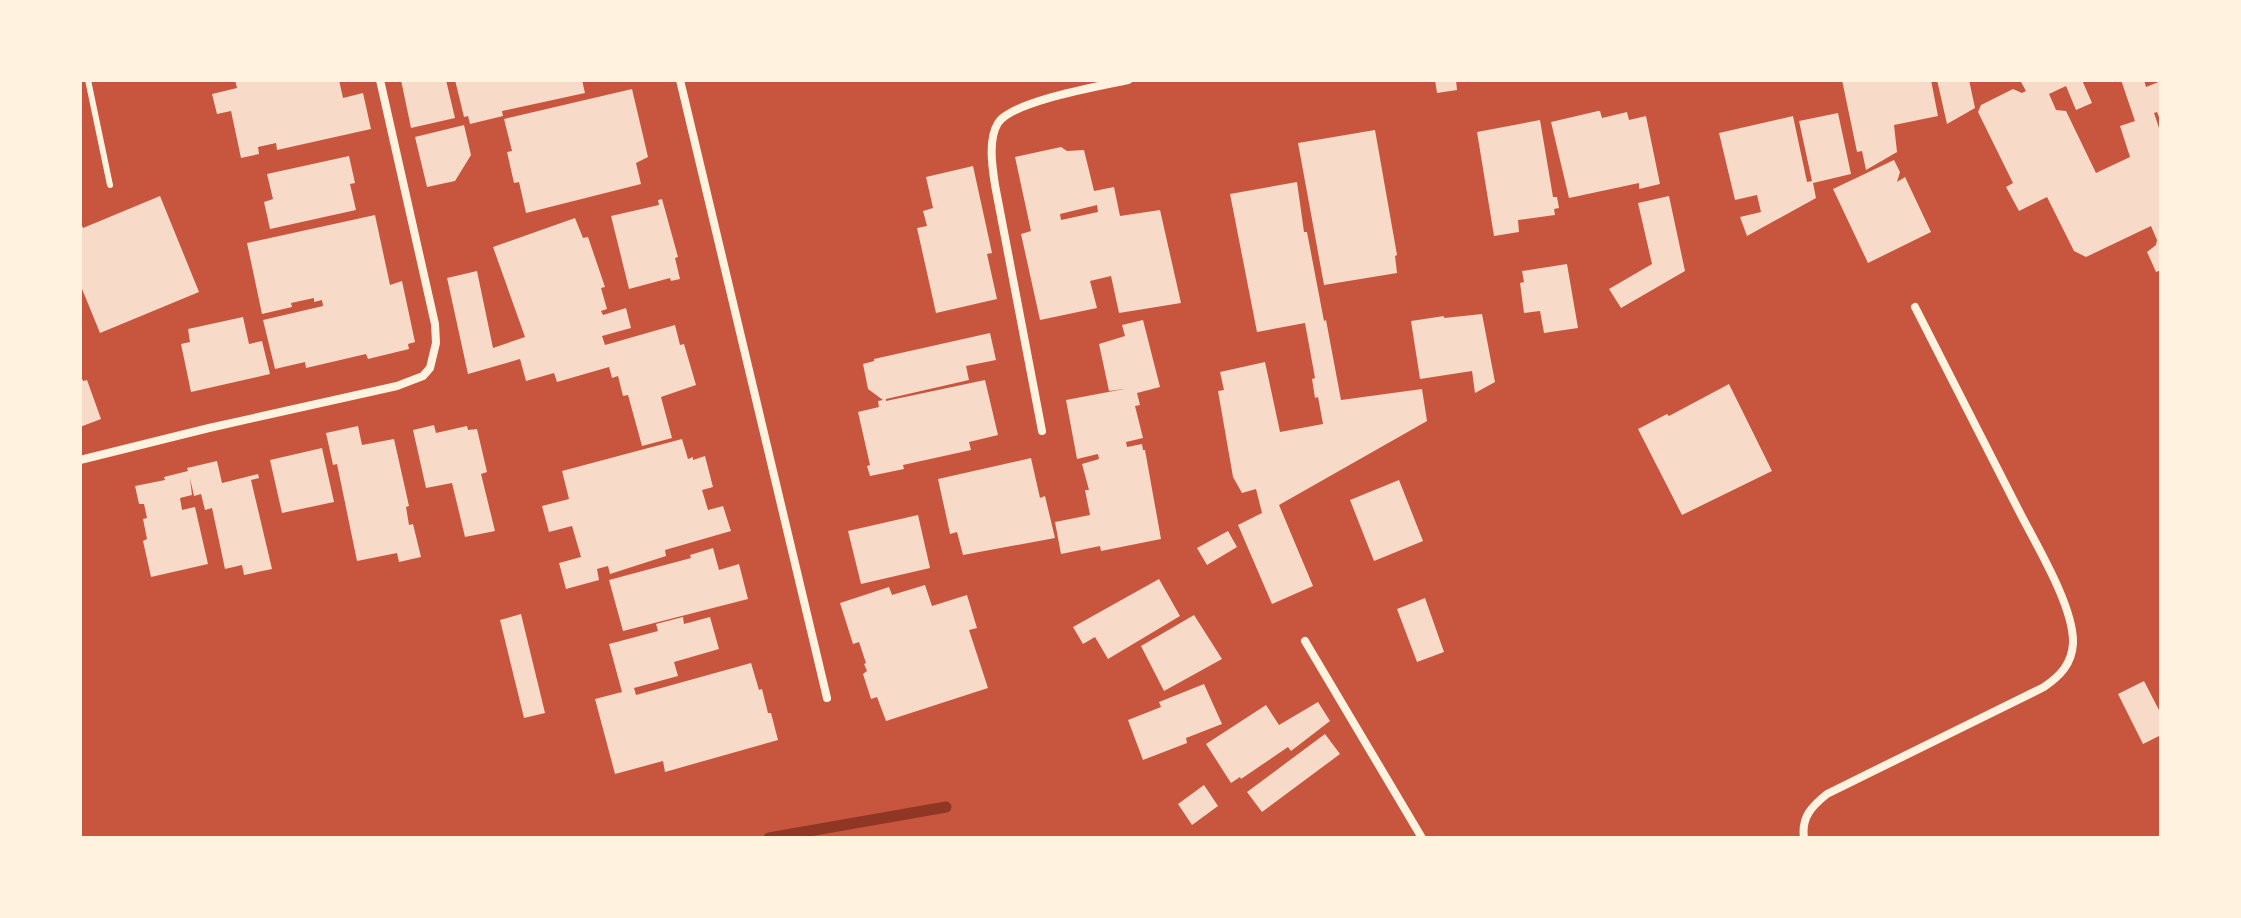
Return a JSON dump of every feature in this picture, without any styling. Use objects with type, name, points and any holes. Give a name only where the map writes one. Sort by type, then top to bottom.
[{"type":"street","points":[[80,460],[397,386],[423,376],[430,368],[436,343],[431,297],[380,80]]},
{"type":"street","points":[[680,80],[827,698]]},
{"type":"street","points":[[1042,431],[995,185],[992,150],[995,128],[1005,114],[1024,106],[1128,80]]},
{"type":"street","points":[[1804,838],[1808,811],[1827,794],[2044,687],[2061,674],[2070,658],[2072,633],[2067,610],[1915,307]]},
{"type":"street","points":[[1305,641],[1422,838]]},
{"type":"lane","points":[[88,80],[110,185]]},
{"type":"building","points":[[235,80],[339,80],[343,98],[363,93],[371,129],[277,150],[276,143],[258,147],[259,154],[241,158],[231,111],[217,114],[212,94],[237,88]]},
{"type":"building","points":[[401,80],[446,80],[455,118],[411,128]]},
{"type":"building","points":[[455,80],[582,80],[585,93],[502,111],[503,116],[470,124],[468,116],[464,117]]},
{"type":"building","points":[[1435,80],[1456,80],[1457,90],[1437,93]]},
{"type":"building","points":[[1842,80],[1931,80],[1938,116],[1894,125],[1897,152],[1866,170],[1862,151],[1857,152]]},
{"type":"building","points":[[1937,80],[1969,80],[1975,108],[1947,124]]},
{"type":"building","points":[[2082,80],[2092,103],[2076,110],[2066,86],[2049,94],[2056,110],[2066,111],[2096,173],[2130,157],[2120,126],[2135,121],[2121,80],[2144,80],[2146,87],[2161,81],[2161,122],[2157,112],[2154,113],[2161,134],[2161,270],[2156,272],[2147,252],[2156,245],[2157,240],[2151,226],[2086,257],[2074,251],[2047,197],[2019,211],[2006,187],[2013,183],[1978,112],[1981,105],[2013,89],[2022,93],[2026,91],[2021,82]]},
{"type":"building","points":[[632,89],[648,157],[636,163],[641,184],[526,213],[519,182],[514,183],[507,152],[512,151],[504,119]]},
{"type":"building","points":[[1600,111],[1602,118],[1627,112],[1629,120],[1646,116],[1660,184],[1639,189],[1639,183],[1569,198],[1551,122]]},
{"type":"building","points":[[1838,113],[1851,174],[1813,183],[1816,198],[1747,236],[1740,217],[1761,212],[1757,195],[1735,200],[1719,133],[1793,116],[1807,182],[1812,181],[1799,121]]},
{"type":"building","points":[[1540,120],[1553,197],[1557,197],[1559,208],[1554,209],[1555,215],[1518,220],[1519,232],[1494,236],[1477,132]]},
{"type":"building","points":[[464,125],[471,155],[455,181],[427,187],[415,137]]},
{"type":"building","points":[[1375,130],[1397,255],[1397,273],[1324,285],[1298,143]]},
{"type":"building","points":[[1061,147],[1067,151],[1084,150],[1094,191],[1114,187],[1120,216],[1160,210],[1181,303],[1119,313],[1111,276],[1090,281],[1097,308],[1040,320],[1021,234],[1031,231],[1015,157]],"holes":[[[1097,205],[1098,212],[1061,220],[1060,214]]]},
{"type":"building","points":[[349,156],[355,183],[350,184],[356,210],[270,229],[264,202],[273,199],[267,174]]},
{"type":"building","points":[[1894,160],[1900,172],[1897,182],[1905,177],[1931,232],[1868,263],[1833,189]]},
{"type":"building","points":[[973,166],[992,253],[987,254],[997,299],[936,313],[917,228],[927,226],[923,211],[933,208],[926,177]]},
{"type":"building","points":[[1297,182],[1304,232],[1307,232],[1341,400],[1422,389],[1427,421],[1279,505],[1313,586],[1272,604],[1238,525],[1262,513],[1256,489],[1242,493],[1233,477],[1218,391],[1224,390],[1220,372],[1265,362],[1280,432],[1323,424],[1318,397],[1315,398],[1312,379],[1315,378],[1305,323],[1257,332],[1230,194]]},
{"type":"building","points":[[160,196],[199,292],[100,333],[80,284],[80,221],[83,228]]},
{"type":"building","points":[[1669,196],[1685,271],[1621,308],[1609,289],[1652,264],[1638,203]]},
{"type":"building","points":[[662,199],[678,257],[675,258],[680,279],[671,281],[670,278],[629,289],[611,216],[659,205],[658,200]]},
{"type":"building","points":[[375,215],[390,285],[402,281],[415,342],[408,344],[409,349],[368,359],[366,354],[306,368],[305,362],[275,369],[263,320],[323,306],[322,300],[314,302],[314,298],[291,303],[292,307],[262,314],[247,243]]},
{"type":"building","points":[[575,218],[583,238],[588,237],[605,287],[601,288],[607,309],[601,311],[603,315],[626,308],[631,328],[602,336],[605,345],[675,325],[680,345],[684,344],[696,385],[661,397],[672,438],[642,446],[628,395],[623,396],[618,376],[612,378],[609,367],[557,382],[554,373],[526,381],[520,359],[468,374],[447,278],[477,271],[493,348],[525,337],[493,247]]},
{"type":"building","points":[[1567,264],[1578,328],[1544,333],[1540,311],[1524,313],[1520,283],[1524,282],[1522,271]]},
{"type":"building","points":[[1482,314],[1495,382],[1475,393],[1472,371],[1420,379],[1411,321]]},
{"type":"building","points":[[243,317],[249,344],[262,341],[270,374],[191,392],[181,344],[190,342],[188,329]]},
{"type":"building","points":[[1143,320],[1160,387],[1137,393],[1140,405],[1135,406],[1143,438],[1126,442],[1127,447],[1142,444],[1145,450],[1161,539],[1101,551],[1100,546],[1061,554],[1055,522],[1090,515],[1085,490],[1089,490],[1082,464],[1099,459],[1098,454],[1077,459],[1066,400],[1124,389],[1109,391],[1099,344],[1125,336],[1122,325]]},
{"type":"building","points":[[990,333],[996,360],[966,366],[969,380],[886,401],[985,380],[998,435],[969,442],[971,450],[903,465],[904,469],[870,476],[858,412],[879,407],[878,401],[883,400],[868,389],[863,364]]},
{"type":"building","points":[[80,374],[83,381],[87,380],[101,419],[80,427]]},
{"type":"building","points":[[1729,384],[1772,471],[1682,515],[1638,429]]},
{"type":"building","points":[[434,425],[436,433],[467,426],[468,430],[477,429],[487,472],[481,474],[495,531],[465,537],[452,483],[426,488],[413,430]]},
{"type":"building","points":[[358,426],[362,445],[394,439],[409,506],[406,507],[409,525],[413,524],[421,557],[399,562],[397,553],[357,561],[337,464],[333,465],[326,433]]},
{"type":"building","points":[[682,439],[688,459],[705,456],[713,487],[702,490],[708,510],[723,506],[731,531],[665,550],[666,556],[610,574],[608,566],[597,569],[599,580],[566,589],[559,563],[581,557],[572,526],[549,532],[542,506],[569,499],[562,471]]},
{"type":"building","points":[[322,448],[334,502],[282,513],[270,460]]},
{"type":"building","points":[[1031,458],[1040,498],[1045,496],[1055,538],[963,555],[957,532],[950,534],[938,479]]},
{"type":"building","points":[[217,461],[222,483],[258,474],[259,478],[251,480],[272,569],[244,575],[242,565],[225,569],[212,508],[205,510],[201,494],[194,496],[190,478],[192,495],[180,498],[182,510],[195,507],[208,564],[151,577],[143,541],[147,539],[143,519],[147,518],[144,504],[139,504],[135,486],[165,480],[164,477],[188,471],[187,468]]},
{"type":"building","points":[[1399,480],[1423,541],[1374,561],[1350,500]]},
{"type":"building","points":[[918,515],[930,568],[861,584],[848,531]]},
{"type":"building","points":[[1228,531],[1237,547],[1207,565],[1197,548]]},
{"type":"building","points":[[713,548],[719,570],[739,564],[748,599],[623,631],[609,580],[691,558],[690,555]]},
{"type":"building","points":[[1159,579],[1180,616],[1108,659],[1095,637],[1083,644],[1073,627]]},
{"type":"building","points":[[925,585],[932,606],[967,595],[977,628],[969,630],[988,688],[886,721],[877,697],[871,699],[863,674],[867,671],[866,663],[859,642],[853,644],[840,603],[889,587],[892,595]]},
{"type":"building","points":[[1425,598],[1444,652],[1417,662],[1397,609]]},
{"type":"building","points":[[521,614],[545,713],[524,718],[500,620]]},
{"type":"building","points":[[1194,615],[1222,659],[1164,691],[1141,646]]},
{"type":"building","points":[[683,617],[684,624],[710,617],[719,649],[674,662],[678,676],[634,688],[636,695],[751,663],[778,740],[665,772],[663,761],[615,774],[595,699],[622,692],[609,644],[658,631],[656,624]]},
{"type":"building","points":[[2144,681],[2161,714],[2161,735],[2143,744],[2118,694]]},
{"type":"building","points":[[1204,684],[1222,724],[1186,738],[1187,743],[1143,760],[1128,720],[1161,707],[1159,702]]},
{"type":"building","points":[[1318,702],[1330,721],[1291,751],[1288,747],[1231,783],[1206,744],[1266,705],[1279,725]]},
{"type":"building","points":[[1325,734],[1340,754],[1262,812],[1247,792]]},
{"type":"building","points":[[1204,785],[1218,806],[1192,825],[1178,804]]},
{"type":"waterway","points":[[769,838],[946,807]]}]
